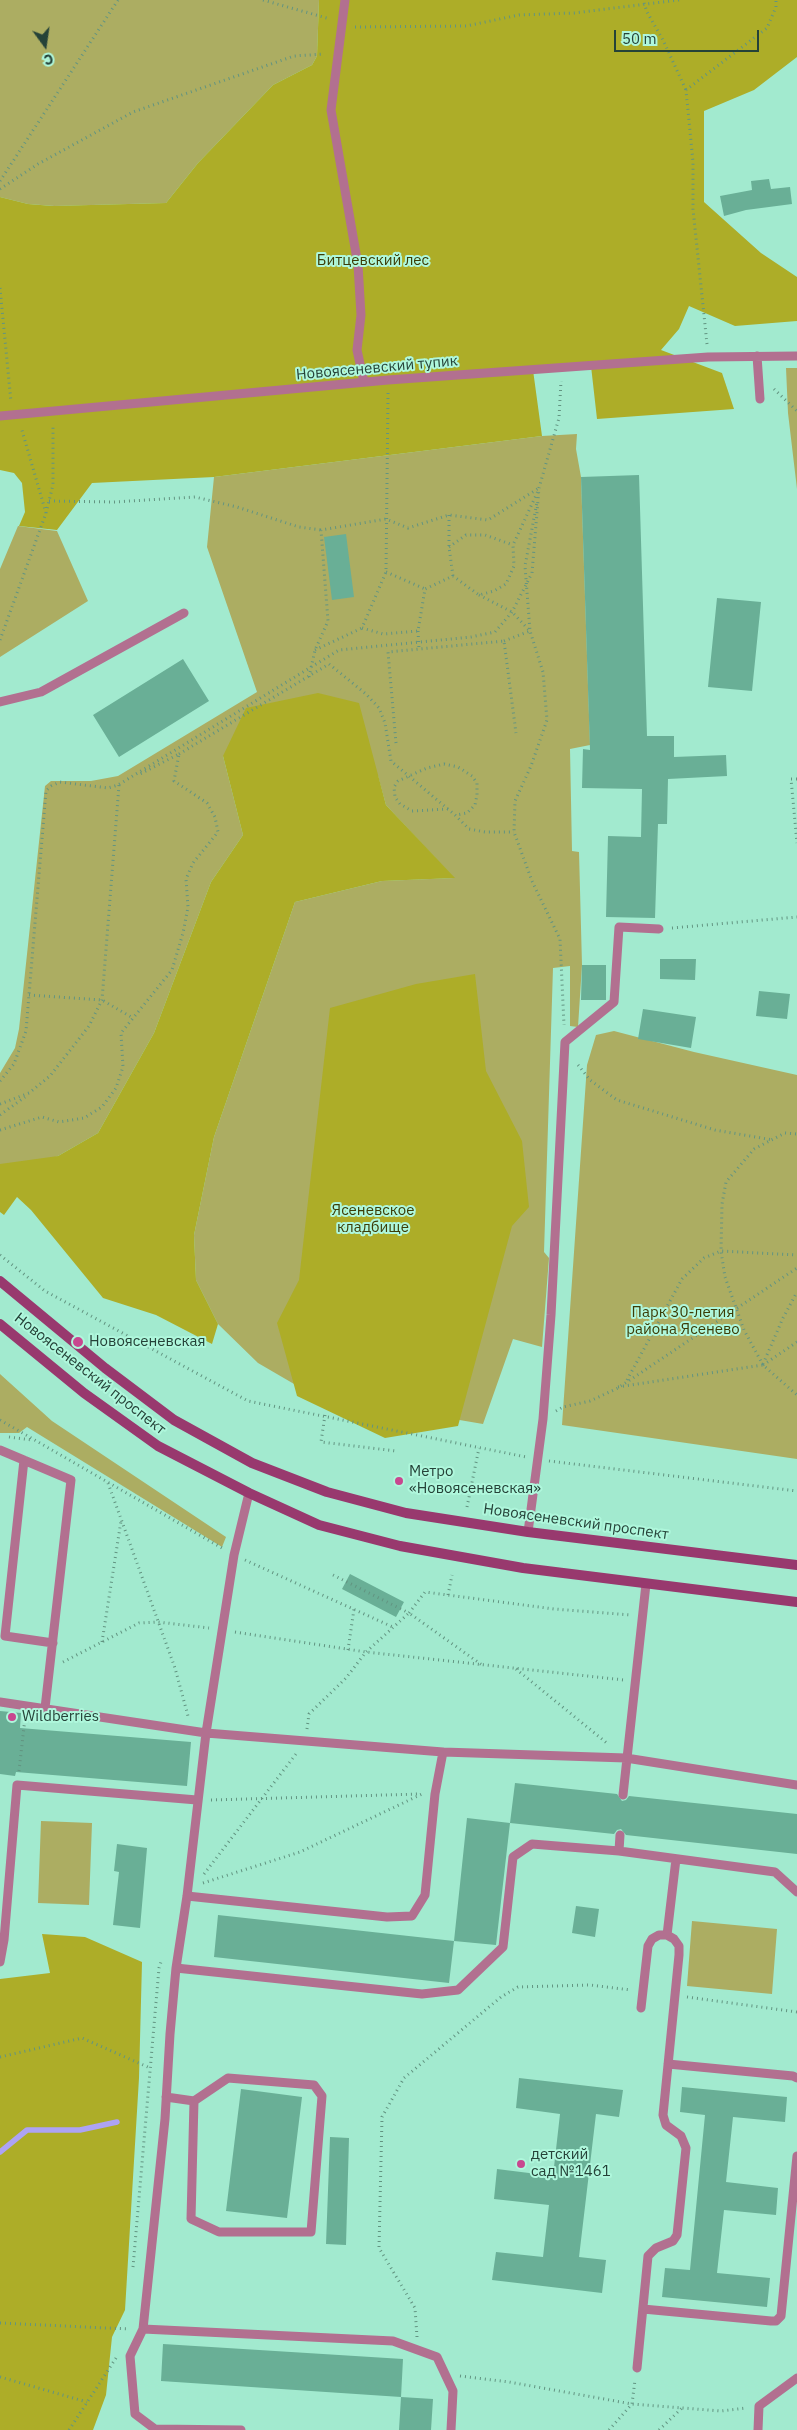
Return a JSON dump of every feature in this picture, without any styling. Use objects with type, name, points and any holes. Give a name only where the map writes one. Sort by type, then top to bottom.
[{"type":"street","name":"Новоясеневский проспект","points":[[0,1281],[105,1368],[174,1420],[252,1463],[327,1492],[406,1513],[528,1532],[797,1565]]},
{"type":"street","name":"Новоясеневский проспект","points":[[0,1324],[84,1392],[158,1446],[249,1493],[319,1526],[400,1546],[523,1568],[797,1602]]},
{"type":"lane","points":[[345,0],[331,110],[358,265],[361,315],[357,350],[364,382]]},
{"type":"lane","points":[[757,356],[760,399]]},
{"type":"lane","name":"Новоясеневский тупик","points":[[0,416],[388,380],[708,357],[797,356]]},
{"type":"lane","points":[[0,702],[41,692],[184,613]]},
{"type":"lane","points":[[528,1532],[543,1419],[551,1315],[564,1042],[614,1002],[619,927],[659,929]]},
{"type":"lane","points":[[0,1450],[71,1480],[45,1708]]},
{"type":"lane","points":[[24,1460],[5,1636],[52,1643]]},
{"type":"lane","points":[[241,2430],[155,2429],[135,2414],[130,2356],[144,2329],[176,1968],[188,1896],[197,1800],[234,1555],[249,1493]]},
{"type":"lane","points":[[623,1795],[646,1584]]},
{"type":"lane","points":[[0,1702],[206,1733],[443,1752],[626,1758],[797,1785]]},
{"type":"lane","points":[[188,1896],[387,1917],[412,1916],[425,1896],[435,1794],[443,1752]]},
{"type":"lane","points":[[0,1962],[4,1940],[17,1785],[197,1800]]},
{"type":"lane","points":[[619,1851],[620,1835]]},
{"type":"lane","points":[[176,1968],[422,1994],[458,1990],[503,1947],[512,1858],[532,1844],[619,1851],[775,1872],[797,1892]]},
{"type":"lane","points":[[667,1935],[676,1859]]},
{"type":"lane","points":[[637,2368],[648,2256],[656,2248],[676,2239],[686,2148],[681,2136],[666,2125],[662,2116],[679,1946],[674,1939],[667,1935],[659,1935],[652,1939],[648,1946],[641,2008]]},
{"type":"lane","points":[[668,2064],[793,2076],[797,2078]]},
{"type":"lane","points":[[166,2097],[194,2101],[228,2078],[314,2085],[322,2096],[311,2232],[219,2232],[191,2219],[194,2101]]},
{"type":"lane","points":[[643,2309],[771,2321],[776,2321],[782,2316],[797,2156]]},
{"type":"lane","points":[[144,2329],[393,2341],[437,2357],[453,2391],[451,2430]]},
{"type":"lane","points":[[758,2430],[759,2406],[797,2378]]},
{"type":"path","points":[[0,181],[118,0]]},
{"type":"path","points":[[264,0],[356,28],[466,26],[519,15],[574,13],[679,0]]},
{"type":"path","points":[[686,90],[767,28],[776,7],[776,0]]},
{"type":"path","points":[[644,4],[686,90],[693,162],[693,209],[708,357]]},
{"type":"path","points":[[0,189],[38,164],[134,112],[294,56],[338,54]]},
{"type":"path","points":[[0,288],[14,414],[46,513]]},
{"type":"path","points":[[561,368],[559,418],[539,488],[525,566],[530,631],[543,672],[546,720],[531,766],[515,801],[514,832],[532,881],[560,940],[564,1042],[575,1061],[590,1080],[617,1100],[715,1130],[773,1140]]},
{"type":"path","points":[[758,374],[797,411]]},
{"type":"path","points":[[362,628],[386,572],[388,380]]},
{"type":"path","points":[[0,640],[46,513],[53,485],[53,411]]},
{"type":"path","points":[[49,501],[114,502],[195,497],[238,507],[300,527],[321,530],[386,519],[408,528],[449,515],[488,520],[539,488]]},
{"type":"path","points":[[479,595],[494,591],[506,584],[514,566],[513,545],[539,488]]},
{"type":"path","points":[[118,785],[339,650],[471,637],[495,632],[512,612],[532,573],[536,555],[539,488]]},
{"type":"path","points":[[449,515],[449,547],[452,576],[479,595],[512,612],[530,631]]},
{"type":"path","points":[[308,678],[315,650],[328,621],[321,530]]},
{"type":"path","points":[[449,547],[466,535],[485,536],[513,545]]},
{"type":"path","points":[[386,572],[425,589],[452,576]]},
{"type":"path","points":[[419,649],[418,631],[425,589]]},
{"type":"path","points":[[315,650],[362,628],[383,634],[418,631]]},
{"type":"path","points":[[396,743],[388,652],[504,642],[530,631]]},
{"type":"path","points":[[504,642],[516,733]]},
{"type":"path","points":[[0,1081],[14,1064],[26,1031],[46,792],[51,786],[60,782],[108,788],[118,785],[179,754],[329,664],[366,694],[379,708],[385,723],[391,761],[455,815],[468,829],[485,832],[514,832]]},
{"type":"path","points":[[385,723],[395,722]]},
{"type":"path","points":[[0,1130],[42,1116],[59,1122],[84,1118],[102,1108],[116,1088],[123,1067],[121,1033],[172,970],[183,933],[188,906],[186,879],[193,863],[218,832],[215,817],[207,803],[174,781],[179,754]]},
{"type":"path","points":[[448,809],[412,811],[400,804],[395,797],[394,788],[398,781],[444,764],[458,767],[472,776],[477,783],[478,795],[475,805],[467,813],[455,815]]},
{"type":"path","points":[[797,779],[791,779],[797,843]]},
{"type":"path","points":[[0,1115],[50,1076],[89,1026],[102,1000],[118,785]]},
{"type":"path","points":[[659,929],[797,917]]},
{"type":"path","points":[[29,995],[102,1000],[133,1018]]},
{"type":"path","points":[[0,1104],[29,1093]]},
{"type":"path","points":[[797,1134],[785,1133],[754,1149],[726,1182],[722,1204],[721,1251],[725,1277],[736,1310],[763,1365],[797,1395]]},
{"type":"path","points":[[627,1380],[682,1278],[704,1258],[721,1251],[797,1255]]},
{"type":"path","points":[[0,1255],[44,1291],[248,1401],[538,1459],[797,1491]]},
{"type":"path","points":[[543,1419],[562,1407],[590,1402],[618,1388],[627,1380],[736,1310],[797,1268]]},
{"type":"path","points":[[763,1365],[783,1318],[797,1292]]},
{"type":"path","points":[[618,1388],[763,1365],[797,1342]]},
{"type":"path","points":[[325,1415],[321,1442],[396,1451]]},
{"type":"path","points":[[0,1420],[234,1555],[395,1628]]},
{"type":"path","points":[[0,1436],[35,1440]]},
{"type":"path","points":[[466,1507],[479,1448]]},
{"type":"path","points":[[107,1482],[175,1668],[192,1731]]},
{"type":"path","points":[[102,1642],[121,1520]]},
{"type":"path","points":[[333,1575],[409,1613],[482,1665]]},
{"type":"path","points":[[448,1595],[452,1575]]},
{"type":"path","points":[[422,1794],[300,1852],[195,1886],[306,1741],[309,1714],[346,1678],[366,1652],[395,1628],[425,1592],[554,1609],[642,1616]]},
{"type":"path","points":[[348,1650],[354,1609]]},
{"type":"path","points":[[50,1670],[139,1623],[158,1622],[348,1650],[635,1681]]},
{"type":"path","points":[[516,1669],[626,1758]]},
{"type":"path","points":[[17,1785],[26,1706]]},
{"type":"path","points":[[197,1800],[435,1794]]},
{"type":"path","points":[[133,2272],[159,1968],[162,1959]]},
{"type":"path","points":[[417,2350],[415,2308],[379,2248],[382,2117],[404,2078],[501,1997],[518,1988],[590,1985],[643,1992]]},
{"type":"path","points":[[674,1996],[797,2012]]},
{"type":"path","points":[[0,2057],[82,2038],[150,2068]]},
{"type":"path","points":[[126,2337],[129,2320]]},
{"type":"path","points":[[0,2323],[144,2329]]},
{"type":"path","points":[[69,2430],[120,2352]]},
{"type":"path","points":[[609,2430],[632,2404],[637,2368]]},
{"type":"path","points":[[445,2374],[509,2382],[632,2404],[721,2411],[759,2406]]},
{"type":"path","points":[[0,2377],[87,2402]]},
{"type":"path","points":[[659,2430],[682,2408]]},
{"type":"green space","points":[[0,0],[319,0],[317,56],[312,65],[273,85],[198,163],[166,203],[54,206],[28,204],[0,197]]},
{"type":"green space","name":"Битцевский лес","points":[[319,0],[797,0],[797,57],[754,90],[704,111],[704,202],[761,253],[797,277],[797,321],[735,326],[689,306],[679,329],[661,350],[722,373],[734,409],[597,419],[591,366],[533,370],[542,436],[214,477],[92,483],[57,530],[19,526],[25,512],[22,483],[14,473],[0,470],[0,197],[28,204],[53,206],[166,203],[198,163],[273,85],[312,65],[317,56]]},
{"type":"green space","points":[[786,368],[797,368],[797,489],[788,413]]},
{"type":"green space","name":"Ясеневское кладбище","points":[[577,434],[576,449],[581,477],[590,745],[570,749],[572,851],[579,852],[582,965],[578,1027],[570,1026],[570,966],[553,968],[544,1252],[549,1258],[542,1347],[513,1339],[483,1424],[313,1395],[258,1363],[218,1324],[196,1280],[194,1235],[214,1137],[295,902],[382,881],[454,878],[386,805],[378,776],[223,756],[243,835],[211,882],[154,1033],[98,1133],[58,1156],[0,1178],[0,1073],[15,1048],[19,1029],[45,786],[51,781],[91,781],[118,776],[257,692],[207,547],[214,477],[542,436]]},
{"type":"green space","points":[[18,526],[57,531],[88,601],[0,657],[0,569]]},
{"type":"green space","points":[[318,693],[359,703],[386,805],[455,878],[382,881],[295,902],[214,1137],[194,1235],[196,1280],[218,1324],[212,1344],[156,1315],[103,1298],[31,1210],[17,1197],[4,1215],[0,1212],[0,1164],[58,1156],[98,1133],[154,1033],[211,882],[243,835],[223,756],[246,708]]},
{"type":"green space","name":"Ясеневское кладбище","points":[[475,974],[486,1071],[522,1141],[529,1207],[512,1226],[458,1426],[385,1438],[297,1396],[277,1323],[299,1280],[330,1008],[416,984]]},
{"type":"green space","name":"Парк 30-летия района Ясенево","points":[[614,1031],[694,1052],[797,1075],[797,1459],[562,1425],[587,1065],[596,1035]]},
{"type":"green space","points":[[0,1374],[52,1421],[226,1537],[222,1547],[27,1427],[19,1433],[0,1433]]},
{"type":"green space","points":[[41,1821],[92,1823],[89,1905],[38,1903]]},
{"type":"green space","points":[[692,1921],[777,1929],[772,1994],[687,1986]]},
{"type":"green space","points":[[42,1934],[85,1937],[142,1962],[139,2078],[125,2310],[112,2337],[106,2395],[93,2430],[0,2430],[0,1979],[50,1973]]},
{"type":"building","points":[[769,179],[771,189],[790,187],[792,204],[746,210],[724,216],[720,196],[752,190],[751,181]]},
{"type":"building","points":[[639,475],[647,736],[674,736],[674,757],[726,755],[727,776],[668,779],[667,824],[658,824],[655,918],[606,917],[608,836],[641,837],[642,789],[582,788],[583,749],[590,750],[581,477]]},
{"type":"building","points":[[346,534],[354,597],[332,600],[324,537]]},
{"type":"building","points":[[717,598],[761,602],[752,691],[708,687]]},
{"type":"building","points":[[183,659],[209,701],[119,757],[93,715]]},
{"type":"building","points":[[660,959],[696,959],[695,980],[660,979]]},
{"type":"building","points":[[582,965],[606,965],[606,1000],[581,1000]]},
{"type":"building","points":[[759,991],[790,994],[787,1019],[756,1016]]},
{"type":"building","points":[[643,1009],[696,1017],[691,1048],[638,1039]]},
{"type":"building","points":[[350,1574],[404,1602],[396,1617],[342,1589]]},
{"type":"building","points":[[0,1711],[21,1713],[20,1728],[191,1742],[187,1786],[16,1772],[15,1776],[0,1774]]},
{"type":"building","points":[[515,1783],[617,1794],[622,1801],[626,1800],[629,1796],[797,1814],[797,1854],[626,1835],[621,1829],[617,1830],[614,1834],[510,1823]]},
{"type":"building","points":[[467,1818],[510,1823],[496,1945],[454,1941]]},
{"type":"building","points":[[117,1844],[147,1848],[140,1928],[113,1925],[119,1872],[114,1871]]},
{"type":"building","points":[[576,1906],[599,1909],[595,1937],[572,1933]]},
{"type":"building","points":[[218,1915],[454,1941],[449,1983],[214,1957]]},
{"type":"building","points":[[519,2078],[623,2090],[619,2117],[596,2114],[579,2257],[606,2260],[602,2293],[492,2280],[496,2252],[543,2257],[549,2205],[494,2199],[497,2169],[553,2176],[560,2114],[516,2108]]},
{"type":"building","points":[[682,2087],[787,2097],[785,2122],[733,2117],[726,2182],[778,2188],[776,2215],[724,2210],[717,2273],[770,2278],[767,2307],[662,2297],[665,2268],[690,2270],[705,2115],[680,2112]]},
{"type":"building","points":[[241,2089],[302,2097],[287,2218],[226,2211]]},
{"type":"building","points":[[330,2137],[349,2138],[346,2245],[326,2244]]},
{"type":"building","points":[[163,2344],[403,2359],[401,2397],[161,2381]]},
{"type":"building","points":[[401,2397],[433,2399],[431,2430],[399,2430]]},
{"type":"waterway","points":[[0,2152],[27,2130],[80,2130],[117,2122]]},
{"type":"place","name":"Новоясеневская","points":[[78,1342]]},
{"type":"place","name":"Метро «Новоясеневская»","points":[[399,1481]]},
{"type":"place","name":"Wildberries","points":[[12,1717]]},
{"type":"place","name":"детский сад №1461","points":[[521,2164]]}]
